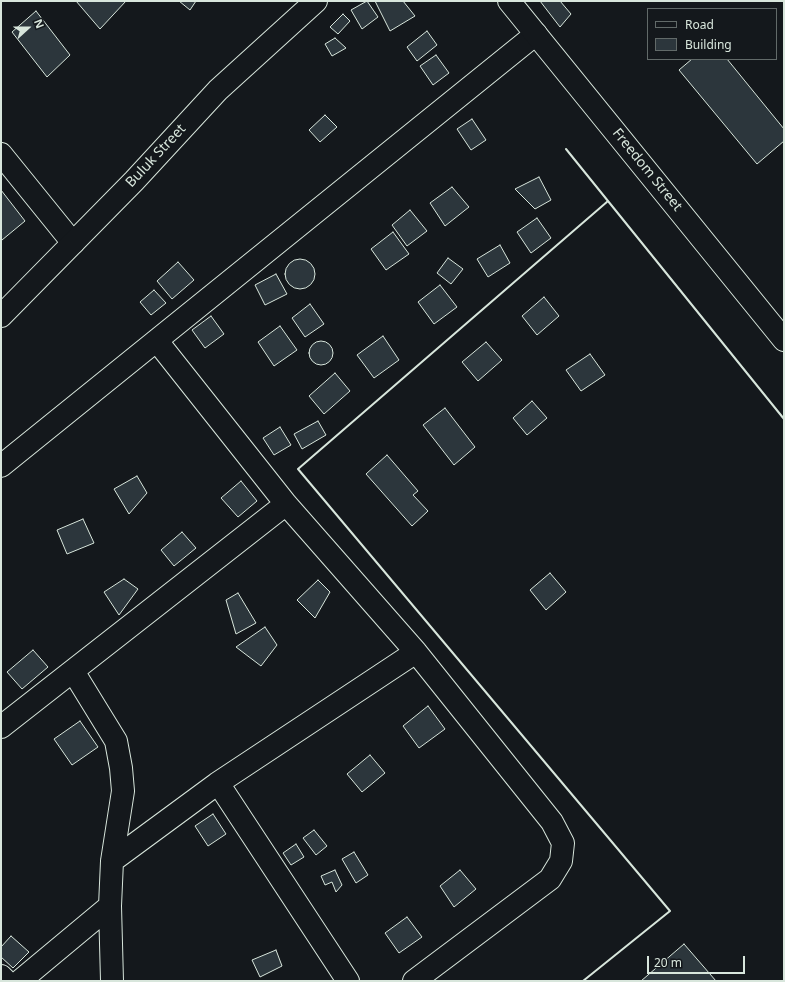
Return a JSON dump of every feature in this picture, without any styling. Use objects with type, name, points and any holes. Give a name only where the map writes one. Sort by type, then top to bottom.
[{"type":"street","name":"Buluk Street","points":[[1,316],[134,181],[218,90],[316,1]]},
{"type":"street","name":"Freedom Street","points":[[509,1],[784,340]]},
{"type":"street","points":[[1,466],[536,34]]},
{"type":"street","points":[[1,154],[73,243]]},
{"type":"street","points":[[157,341],[286,504],[416,652],[552,822],[563,843],[561,861],[550,879],[414,981]]},
{"type":"street","points":[[1,727],[286,504]]},
{"type":"street","points":[[112,860],[218,783],[416,652]]},
{"type":"street","points":[[73,671],[116,741],[122,768],[123,791],[112,860],[110,906],[112,981]]},
{"type":"street","points":[[218,783],[348,981]]},
{"type":"street","points":[[20,981],[110,906]]},
{"type":"street","points":[[1,976],[6,981]]},
{"type":"building","points":[[76,1],[126,1],[100,29]]},
{"type":"building","points":[[179,1],[196,1],[190,10]]},
{"type":"building","points":[[367,1],[378,17],[362,29],[351,10]]},
{"type":"building","points":[[375,1],[403,1],[415,16],[390,31]]},
{"type":"building","points":[[540,1],[560,1],[571,14],[560,27]]},
{"type":"building","points":[[36,11],[70,55],[47,77],[12,32]]},
{"type":"building","points":[[343,14],[350,21],[338,34],[330,27]]},
{"type":"building","points":[[427,31],[437,45],[417,61],[407,47]]},
{"type":"building","points":[[335,38],[346,48],[332,56],[325,44]]},
{"type":"building","points":[[436,55],[449,73],[433,85],[420,66]]},
{"type":"building","points":[[691,60],[728,60],[784,129],[784,141],[757,164],[679,70]]},
{"type":"building","points":[[325,115],[337,127],[320,142],[309,130]]},
{"type":"building","points":[[472,119],[486,140],[471,150],[457,129]]},
{"type":"building","points":[[539,177],[551,200],[535,209],[515,189]]},
{"type":"building","points":[[452,187],[469,207],[445,226],[430,203]]},
{"type":"building","points":[[1,190],[25,221],[2,240],[1,239]]},
{"type":"building","points":[[410,210],[427,231],[407,246],[392,225]]},
{"type":"building","points":[[537,218],[551,238],[531,253],[517,232]]},
{"type":"building","points":[[393,232],[409,254],[386,270],[371,249]]},
{"type":"building","points":[[500,245],[510,263],[488,277],[477,259]]},
{"type":"building","points":[[448,258],[463,269],[451,284],[437,273]]},
{"type":"building","points":[[300,259],[311,263],[315,274],[311,285],[300,289],[289,285],[285,274],[289,263]]},
{"type":"building","points":[[178,262],[194,280],[172,299],[157,281]]},
{"type":"building","points":[[276,274],[287,294],[265,305],[255,285]]},
{"type":"building","points":[[440,285],[457,307],[434,324],[418,302]]},
{"type":"building","points":[[154,290],[166,303],[151,315],[140,302]]},
{"type":"building","points":[[544,297],[559,316],[537,335],[522,316]]},
{"type":"building","points":[[310,304],[324,324],[305,337],[292,318]]},
{"type":"building","points":[[211,316],[224,334],[205,348],[192,330]]},
{"type":"building","points":[[280,326],[297,350],[274,366],[258,342]]},
{"type":"building","points":[[383,336],[399,360],[374,378],[357,355]]},
{"type":"building","points":[[321,341],[330,344],[333,353],[330,362],[321,365],[312,362],[309,353],[312,344]]},
{"type":"building","points":[[486,342],[502,360],[478,381],[462,362]]},
{"type":"building","points":[[590,354],[605,375],[581,391],[566,370]]},
{"type":"building","points":[[335,373],[350,391],[324,414],[309,396]]},
{"type":"building","points":[[532,401],[547,418],[527,435],[513,418]]},
{"type":"building","points":[[445,408],[475,447],[454,465],[423,425]]},
{"type":"building","points":[[318,421],[326,435],[302,449],[294,434]]},
{"type":"building","points":[[280,427],[291,445],[274,455],[263,438]]},
{"type":"building","points":[[387,455],[418,491],[413,495],[428,511],[412,526],[366,474]]},
{"type":"building","points":[[137,476],[147,493],[129,514],[114,489]]},
{"type":"building","points":[[241,481],[257,501],[238,517],[221,498]]},
{"type":"building","points":[[83,519],[94,543],[67,554],[57,530]]},
{"type":"building","points":[[182,532],[196,548],[174,566],[161,550]]},
{"type":"building","points":[[550,573],[566,592],[546,610],[530,590]]},
{"type":"building","points":[[124,579],[138,589],[119,615],[104,592]]},
{"type":"building","points":[[318,580],[330,592],[315,618],[297,600]]},
{"type":"building","points":[[238,593],[256,623],[236,634],[226,600]]},
{"type":"building","points":[[265,627],[277,645],[261,666],[236,647]]},
{"type":"building","points":[[33,650],[48,667],[22,689],[7,672]]},
{"type":"building","points":[[428,706],[445,729],[419,748],[403,726]]},
{"type":"building","points":[[80,721],[98,747],[72,765],[54,739]]},
{"type":"building","points":[[370,755],[385,773],[362,792],[347,774]]},
{"type":"building","points":[[213,814],[226,834],[208,846],[195,826]]},
{"type":"building","points":[[314,830],[327,846],[316,855],[303,838]]},
{"type":"building","points":[[296,844],[304,857],[291,865],[283,853]]},
{"type":"building","points":[[354,852],[368,875],[356,883],[342,859]]},
{"type":"building","points":[[335,870],[342,885],[336,892],[332,882],[325,885],[321,876]]},
{"type":"building","points":[[460,870],[476,889],[454,907],[440,886]]},
{"type":"building","points":[[407,917],[422,937],[399,953],[385,933]]},
{"type":"building","points":[[11,936],[29,952],[13,968],[1,957],[1,947]]},
{"type":"building","points":[[684,944],[716,981],[641,981]]},
{"type":"building","points":[[276,950],[282,966],[260,977],[252,960]]},
{"type":"wall","points":[[566,149],[784,419]]},
{"type":"wall","points":[[583,981],[670,911],[298,469],[608,201]]}]
